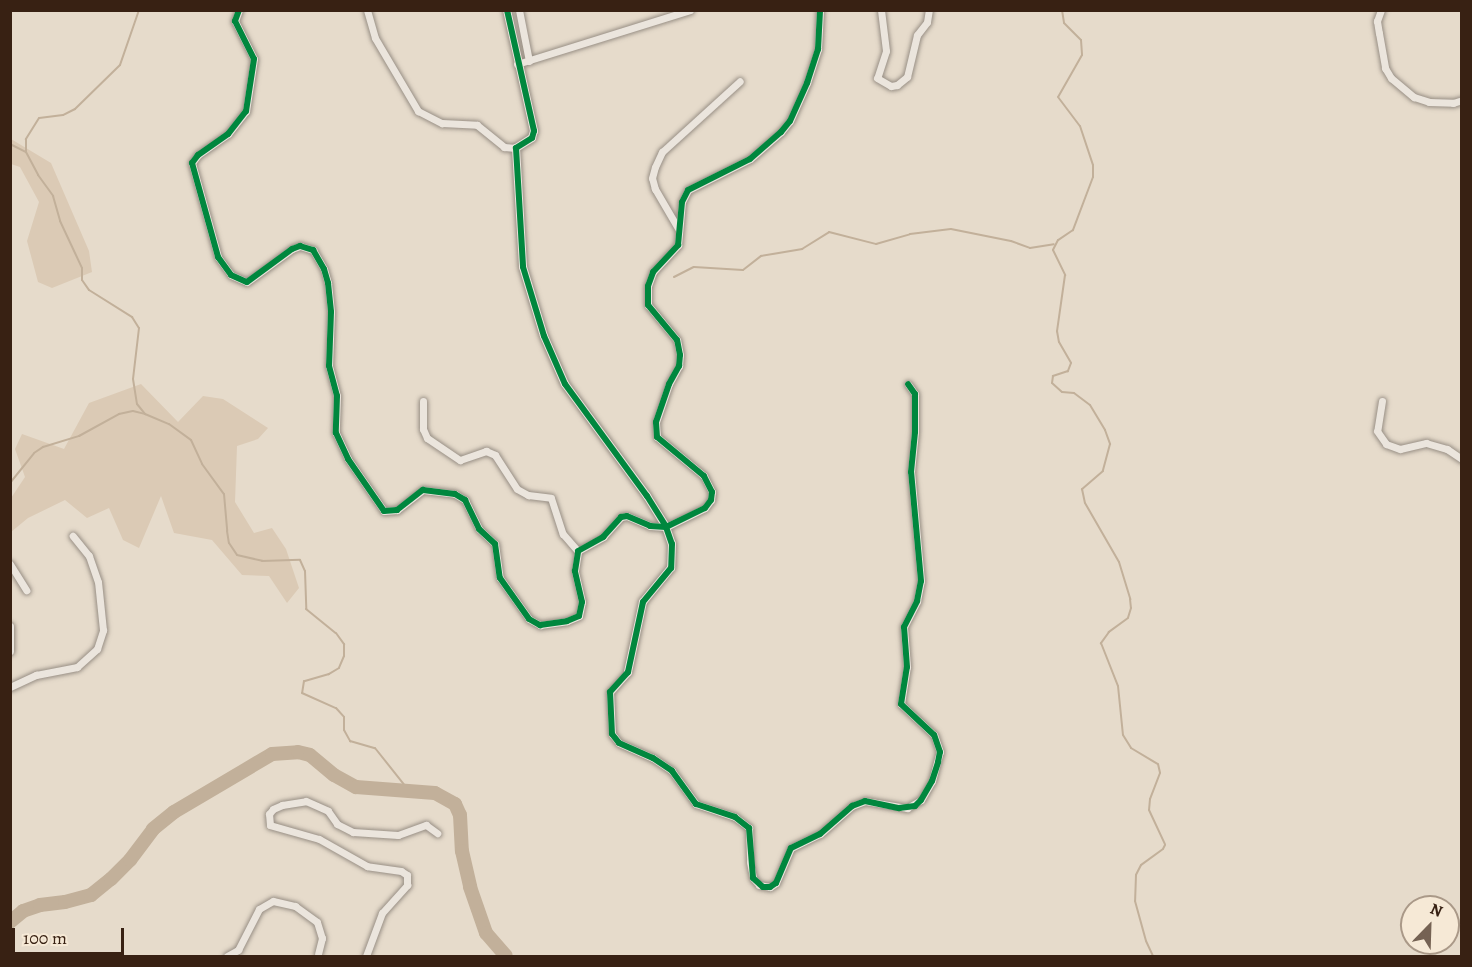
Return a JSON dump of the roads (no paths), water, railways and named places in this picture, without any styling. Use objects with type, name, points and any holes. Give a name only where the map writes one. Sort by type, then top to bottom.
[{"type":"street","points":[[239,10],[235,21],[254,59],[246,111],[228,134],[198,154],[192,163],[213,247],[223,266],[236,279],[247,282],[292,249],[300,246],[313,250],[319,258],[331,301],[329,366],[337,396],[336,433],[348,459],[384,511],[397,510],[423,489],[460,496],[465,500],[479,529],[495,544],[500,578],[529,619],[540,625],[567,621],[581,614],[582,602],[575,571],[578,551],[563,534],[551,498],[528,495],[516,489],[495,455],[482,451],[460,460],[427,438],[423,429],[423,401]]},
{"type":"street","points":[[367,10],[375,38],[418,111],[442,123],[477,125],[504,147],[516,148],[532,138],[534,131],[517,64],[507,10]]},
{"type":"street","points":[[519,10],[529,61]]},
{"type":"street","points":[[517,64],[690,10]]},
{"type":"street","points":[[578,551],[603,537],[624,516],[650,526],[666,527],[705,508],[712,492],[704,476],[657,436],[655,430],[669,384],[679,366],[680,355],[677,340],[648,306],[648,286],[653,272],[678,245],[682,201],[688,190],[750,159],[790,121],[819,49],[820,10]]},
{"type":"street","points":[[881,10],[886,51],[877,78],[891,86],[897,86],[907,77],[917,35],[927,22],[929,10]]},
{"type":"street","points":[[1381,10],[1377,21],[1380,44],[1385,68],[1391,78],[1414,97],[1429,102],[1453,103],[1461,100]]},
{"type":"street","points":[[680,232],[655,189],[652,178],[655,167],[662,152],[740,81]]},
{"type":"street","points":[[516,148],[523,267],[544,336],[565,384],[666,527],[672,544],[670,568],[643,602],[628,672],[610,692],[612,734],[619,743],[653,758],[672,771],[696,804],[735,817],[750,828],[750,862],[753,878],[759,885],[770,887],[776,883],[791,848],[820,834],[852,806],[865,801],[907,808],[921,800],[932,781],[940,752],[934,735],[901,704],[907,667],[904,627],[917,601],[921,581],[911,472],[915,432],[915,394],[908,384]]},
{"type":"street","points":[[1382,401],[1377,431],[1386,444],[1400,448],[1426,443],[1447,449],[1461,459]]},
{"type":"street","points":[[10,687],[36,675],[77,666],[97,649],[103,630],[98,582],[89,556],[73,536]]},
{"type":"street","points":[[10,564],[26,590]]},
{"type":"street","points":[[10,626],[10,651]]},
{"type":"street","points":[[366,957],[382,913],[408,885],[407,875],[401,871],[367,866],[319,838],[270,825],[268,814],[282,805],[306,801],[328,811],[337,824],[353,832],[398,835],[426,825],[437,833]]},
{"type":"street","points":[[227,957],[238,950],[259,909],[273,901],[295,906],[317,921],[322,938],[318,954]]},
{"type":"waterway","points":[[139,10],[120,65],[75,109],[63,115],[39,118],[26,139],[26,152],[38,175],[53,196],[60,221],[82,268],[82,280],[89,290],[132,317],[139,328],[133,379],[137,404],[145,414],[169,424],[191,440],[202,464],[224,494],[229,543],[237,555],[262,561],[300,560],[305,571],[306,609],[336,633],[344,644],[344,656],[339,668],[329,674],[304,681],[302,693],[336,708],[344,717],[344,730],[350,741],[375,748],[410,792]]},
{"type":"waterway","points":[[1062,10],[1064,23],[1081,40],[1082,55],[1058,97],[1080,126],[1093,165],[1093,177],[1073,230],[1058,240],[1053,250],[1065,275],[1057,331],[1059,342],[1071,363],[1068,371],[1053,376],[1052,383],[1062,392],[1074,393],[1090,405],[1105,430],[1110,444],[1103,471],[1082,489],[1085,503],[1119,562],[1130,599],[1131,608],[1128,618],[1109,632],[1101,643],[1118,686],[1123,735],[1131,748],[1158,764],[1160,773],[1150,799],[1149,810],[1165,845],[1141,865],[1136,875],[1135,901],[1146,941],[1153,956]]},
{"type":"waterway","points":[[10,144],[26,152]]},
{"type":"waterway","points":[[674,277],[694,267],[743,270],[761,256],[802,249],[829,232],[876,244],[910,234],[951,229],[1011,241],[1030,248],[1054,244]]},
{"type":"waterway","points":[[10,483],[34,453],[43,447],[79,436],[119,414],[133,411],[145,414]]},
{"type":"waterway","points":[[10,922],[23,911],[40,905],[65,902],[91,895],[111,879],[130,860],[153,829],[174,812],[272,754],[298,752],[310,755],[334,775],[356,787],[435,793],[455,804],[460,815],[462,851],[470,887],[486,933],[506,956]]}]
